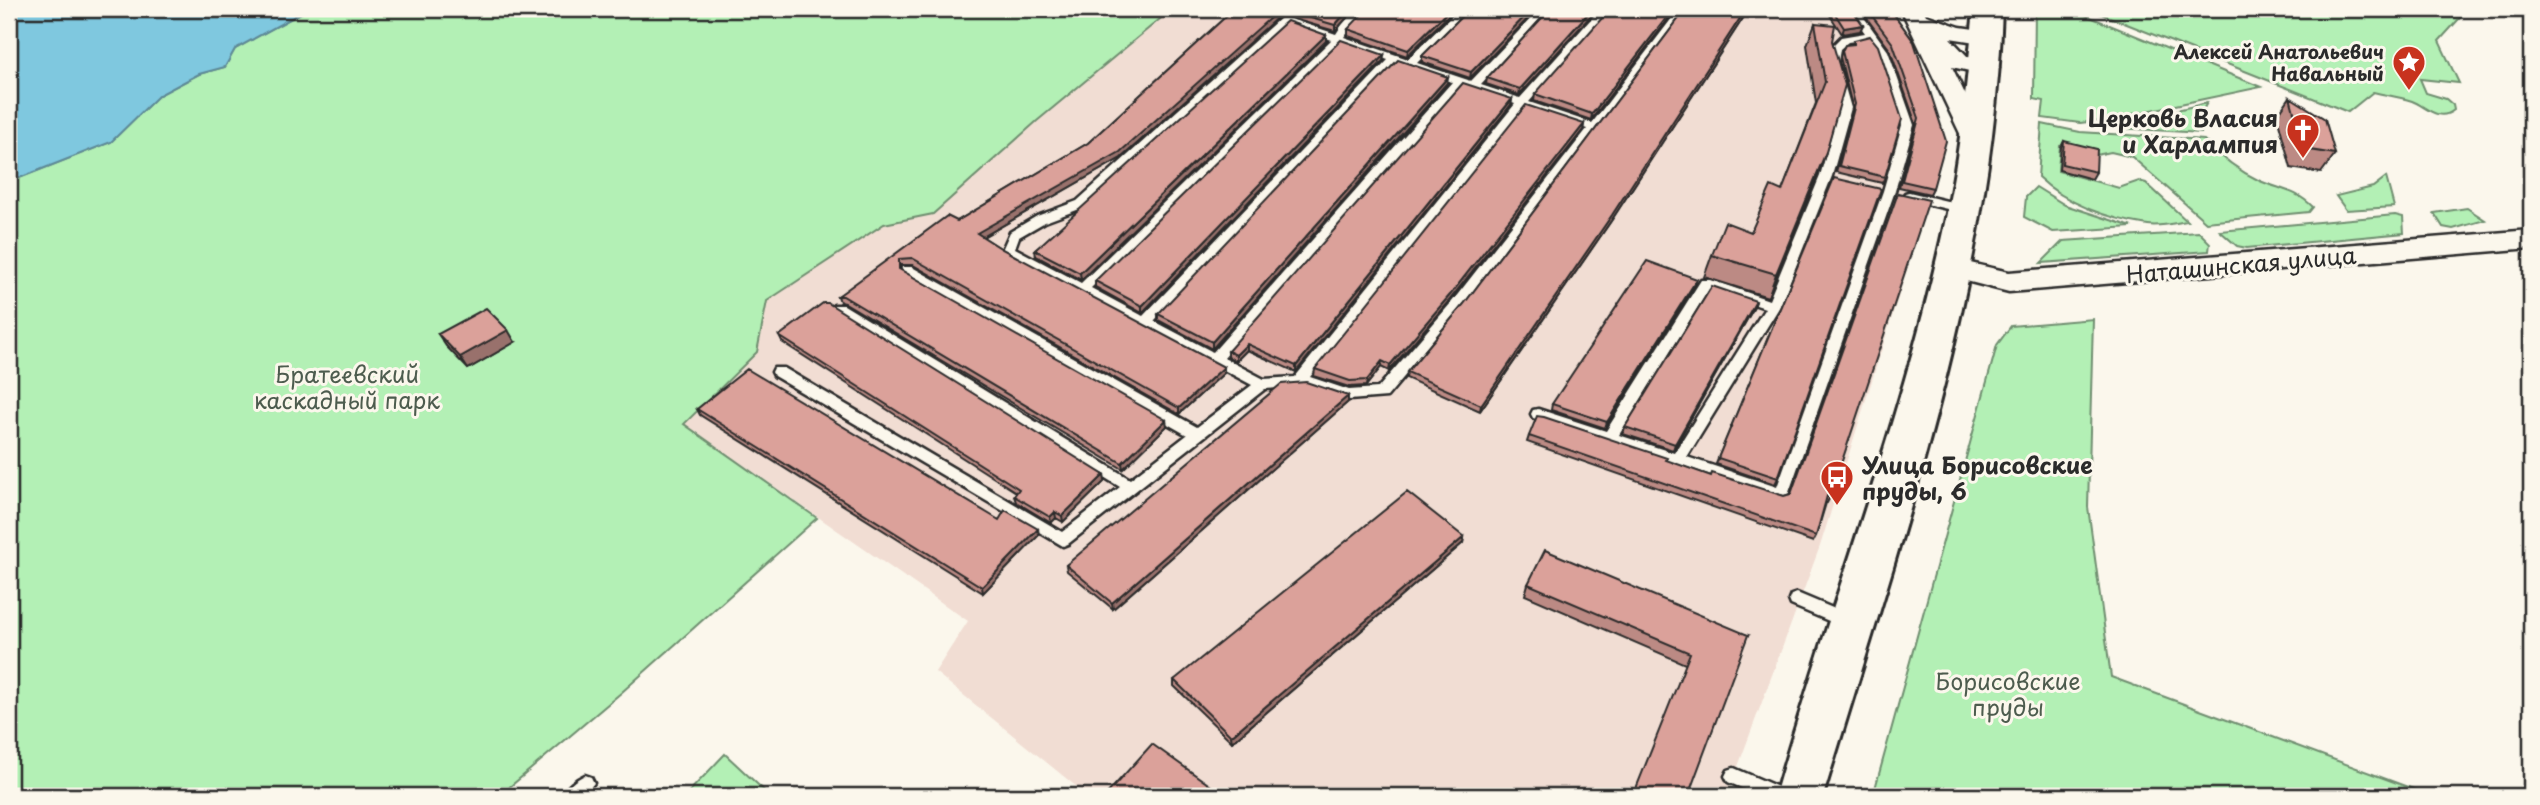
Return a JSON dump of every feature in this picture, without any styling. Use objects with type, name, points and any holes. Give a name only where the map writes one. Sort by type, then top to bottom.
[{"type":"main road","points":[[1799,796],[1853,624],[1953,268],[1977,144],[1988,38]]},
{"type":"street","points":[[1916,14],[1959,62],[1988,38]]},
{"type":"street","points":[[1916,14],[1977,144]]},
{"type":"street","name":"Наташинская улица","points":[[1953,268],[2009,282],[2531,239]]},
{"type":"lane","points":[[1082,289],[1338,39],[1349,22],[1364,9]]},
{"type":"lane","points":[[1409,64],[1465,9]]},
{"type":"lane","points":[[1473,86],[1546,9]]},
{"type":"lane","points":[[1299,381],[1522,103],[1605,9]]},
{"type":"lane","points":[[1594,128],[1284,20],[1081,204],[1041,219],[1014,235],[1008,250],[1262,384],[1306,380],[1349,395],[1382,393],[1456,306],[1594,128],[1684,9]]},
{"type":"lane","points":[[1538,414],[1782,494],[1883,190],[1908,125],[1883,51],[1853,9]]},
{"type":"lane","points":[[1678,460],[1773,306],[1832,178],[1845,108],[1832,63],[1835,48],[1845,39],[1872,36]]},
{"type":"lane","points":[[1144,323],[1395,59]]},
{"type":"lane","points":[[1215,359],[1459,81]]},
{"type":"lane","points":[[1883,190],[1966,209]]},
{"type":"lane","points":[[907,270],[1198,434]]},
{"type":"lane","points":[[1610,437],[1706,283],[1773,306]]},
{"type":"lane","points":[[839,308],[1131,487]]},
{"type":"lane","points":[[779,372],[1063,540],[1262,384]]},
{"type":"lane","points":[[1797,600],[1853,624]]},
{"type":"lane","points":[[1734,776],[1779,796]]},
{"type":"lane","points":[[571,796],[585,782]]},
{"type":"shaded area","points":[[1172,9],[1893,9],[1910,41],[1945,148],[1820,546],[1727,796],[1088,796],[935,672],[968,621],[684,424],[757,352],[766,301],[884,224],[933,214],[1037,121]]},
{"type":"green space","name":"Братеевский каскадный парк","points":[[308,9],[1172,9],[1037,121],[933,214],[884,224],[767,301],[757,352],[684,424],[817,518],[622,692],[499,796],[9,796],[9,182],[111,142],[159,95],[199,74],[225,67],[235,49]]},
{"type":"green space","points":[[2035,9],[2073,10],[2261,87],[2104,120],[2080,123],[2042,118],[2044,101],[2034,99]]},
{"type":"green space","points":[[2089,9],[2468,9],[2439,41],[2459,83],[2420,79],[2426,93],[2446,99],[2453,105],[2454,110],[2443,115],[2412,101],[2373,92],[2348,112]]},
{"type":"green space","points":[[2207,103],[2199,116],[2201,133],[2102,127]]},
{"type":"green space","points":[[2042,124],[2080,132],[2204,140],[2243,172],[2293,193],[2313,207],[2309,212],[2206,222],[2132,157],[2111,152],[2096,155],[2060,146],[2058,171],[2119,188],[2139,181],[2146,183],[2187,221],[2153,225],[2103,214],[2062,195],[2038,177]]},
{"type":"green space","points":[[2386,177],[2394,207],[2346,210],[2336,196],[2373,187]]},
{"type":"green space","points":[[2036,187],[2065,205],[2132,227],[2053,232],[2024,217],[2026,197]]},
{"type":"green space","points":[[2467,208],[2485,220],[2453,229],[2443,227],[2434,213]]},
{"type":"green space","points":[[2395,215],[2403,217],[2404,233],[2247,248],[2237,246],[2220,231]]},
{"type":"green space","points":[[2199,232],[2210,243],[2209,251],[2041,263],[2063,241]]},
{"type":"green space","name":"Борисовские пруды","points":[[2093,319],[2088,507],[2111,677],[2432,796],[1873,796],[1997,345],[2011,326]]},
{"type":"green space","points":[[725,754],[770,796],[685,796]]},
{"type":"water","points":[[9,9],[308,9],[235,49],[225,67],[199,74],[159,95],[111,142],[9,182]]},
{"type":"building","points":[[1234,9],[1280,9],[1120,152],[977,233],[1002,249],[1224,367],[1179,408],[912,258],[899,259],[899,269],[1166,420],[1122,463],[843,296],[838,296],[947,216],[957,221],[1088,143]]},
{"type":"building","points":[[1280,9],[1349,9],[1335,25]]},
{"type":"building","points":[[1367,9],[1450,9],[1408,50],[1348,29]]},
{"type":"building","points":[[1469,9],[1532,9],[1471,72],[1422,56]]},
{"type":"building","points":[[1550,9],[1592,9],[1520,89],[1487,78]]},
{"type":"building","points":[[1610,9],[1673,9],[1592,114],[1535,94]]},
{"type":"building","points":[[1686,9],[1746,9],[1612,215],[1481,405],[1407,372],[1464,304]]},
{"type":"building","points":[[1832,9],[1852,9],[1863,25],[1844,28]]},
{"type":"building","points":[[1867,9],[1890,9],[1914,42],[1946,141],[1933,188],[1902,181],[1919,118],[1893,44]]},
{"type":"building","points":[[1287,21],[1326,35],[1080,273],[1035,250]]},
{"type":"building","points":[[1815,23],[1835,25],[1832,41],[1845,85],[1826,152],[1776,274],[1712,255],[1725,222],[1751,232],[1771,186],[1782,191],[1825,82]]},
{"type":"building","points":[[1870,36],[1878,46],[1902,119],[1885,177],[1839,166],[1855,104],[1842,51],[1845,45],[1854,44],[1854,40]]},
{"type":"building","points":[[1341,40],[1384,55],[1142,306],[1095,281]]},
{"type":"building","points":[[1398,60],[1448,77],[1212,342],[1158,314]]},
{"type":"building","points":[[1463,83],[1512,99],[1296,366],[1247,344],[1236,355],[1228,351]]},
{"type":"building","points":[[2290,97],[2325,119],[2335,154],[2304,149]]},
{"type":"building","points":[[1526,105],[1584,124],[1450,295],[1390,365],[1382,361],[1367,380],[1350,381],[1315,369]]},
{"type":"building","points":[[2064,141],[2097,149],[2096,172],[2062,164]]},
{"type":"building","points":[[1834,178],[1881,189],[1778,478],[1718,458]]},
{"type":"building","points":[[1898,193],[1929,200],[1830,497],[1827,496],[1816,536],[1529,436],[1537,416],[1544,417],[1667,458],[1666,460],[1711,476],[1712,473],[1784,496],[1791,494]]},
{"type":"building","points":[[1647,261],[1697,279],[1607,422],[1552,404]]},
{"type":"building","points":[[1712,286],[1756,301],[1675,444],[1625,427]]},
{"type":"building","points":[[823,303],[828,303],[1104,475],[1062,516],[1055,512],[1050,517],[1014,496],[1019,489],[779,336]]},
{"type":"building","points":[[486,308],[508,330],[460,357],[438,334]]},
{"type":"building","points":[[747,369],[999,520],[1005,510],[1038,529],[982,587],[697,409]]},
{"type":"building","points":[[1306,382],[1348,396],[1112,603],[1066,565],[1281,384]]},
{"type":"building","points":[[1407,492],[1464,537],[1231,736],[1174,680]]},
{"type":"building","points":[[1545,550],[1748,635],[1688,796],[1633,796],[1690,653],[1528,584]]},
{"type":"building","points":[[1152,744],[1225,796],[1105,796]]},
{"type":"place","name":"Алексей Анатольевич Навальный","points":[[2409,92]]},
{"type":"place","name":"Церковь Власия и Харлампия","points":[[2303,160]]},
{"type":"place","name":"Улица Борисовские пруды, 6","points":[[1837,507]]}]
